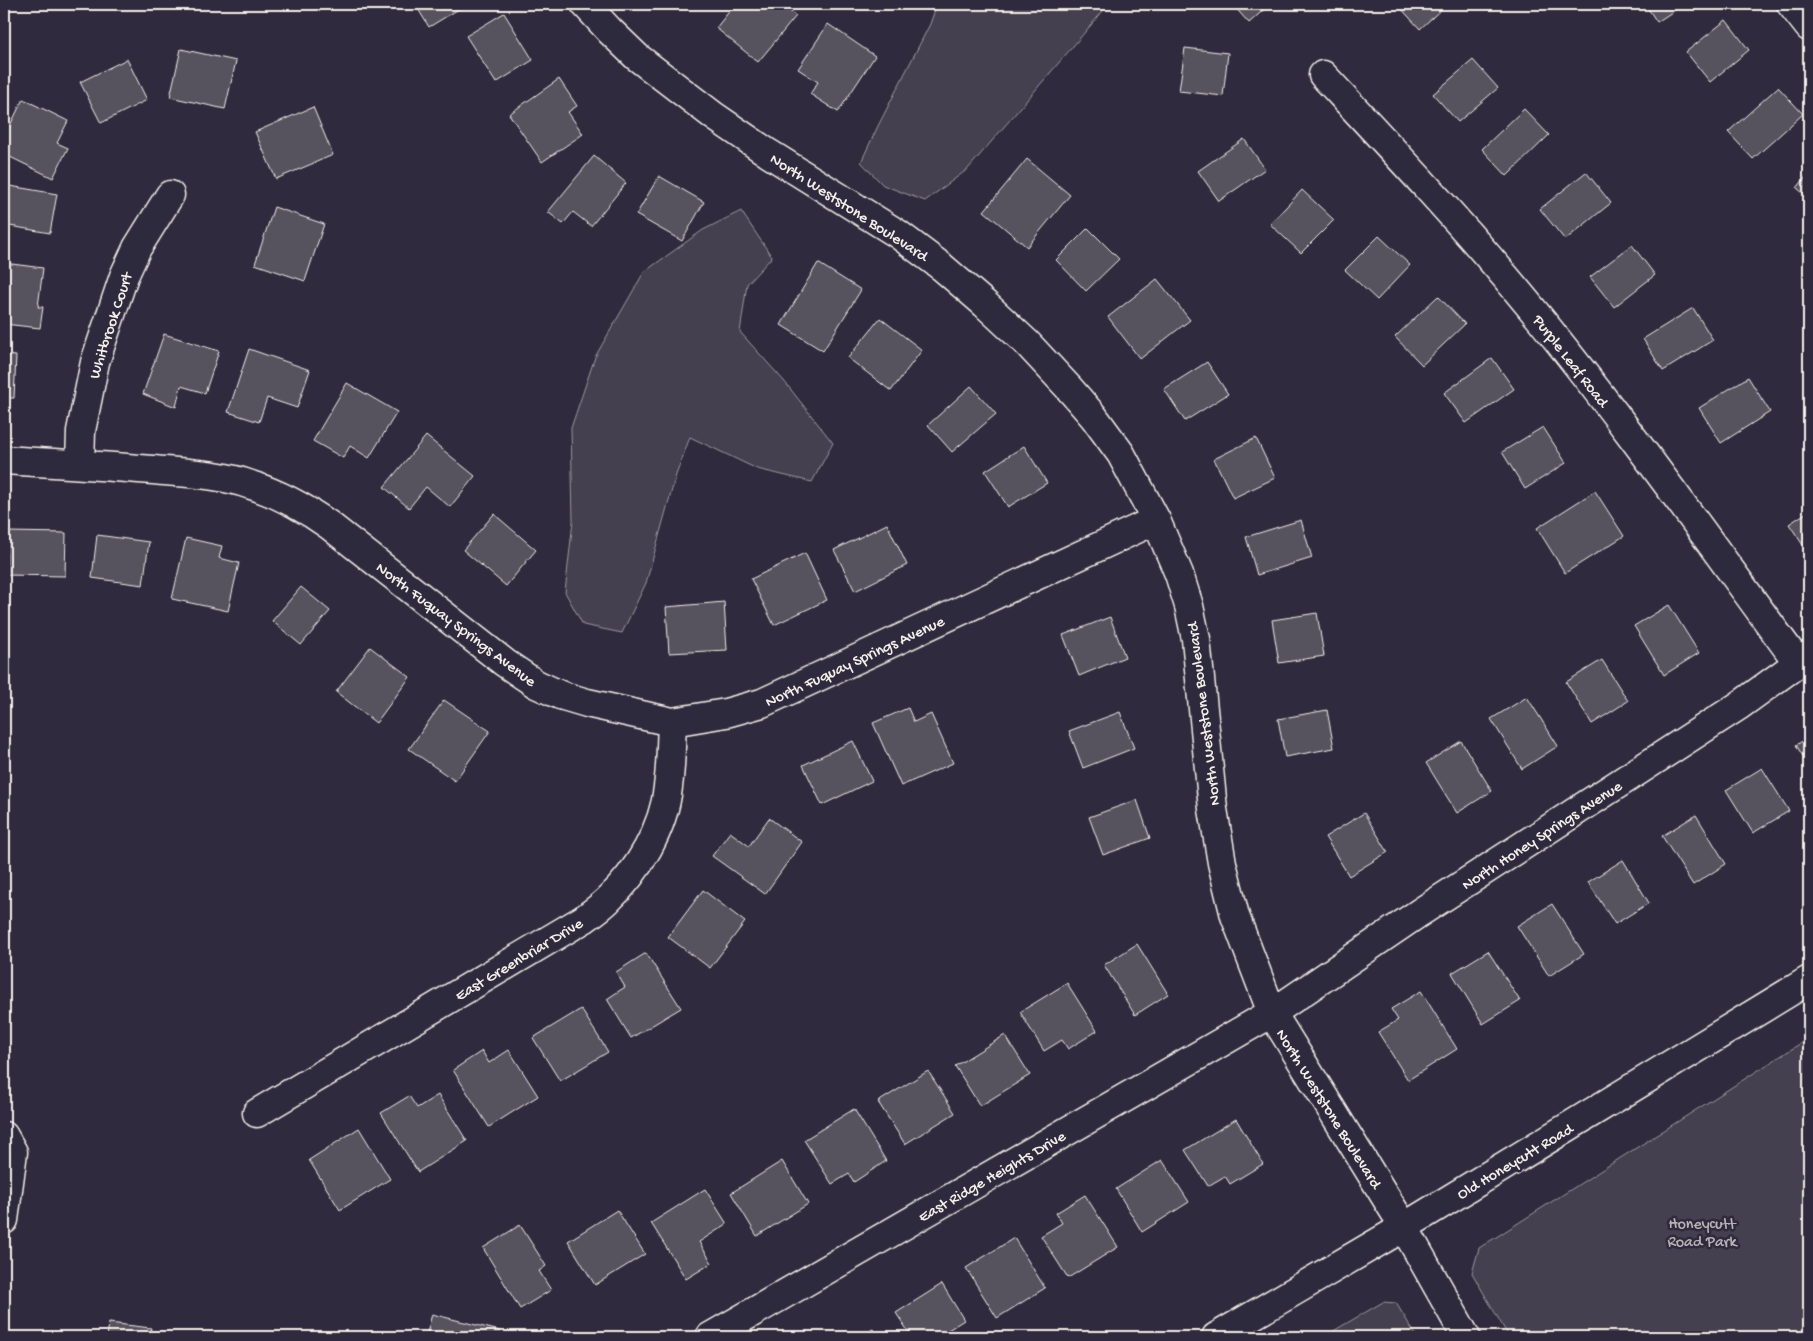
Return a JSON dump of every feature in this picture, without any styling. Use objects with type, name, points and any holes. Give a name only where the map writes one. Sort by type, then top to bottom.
[{"type":"street","name":"North Weststone Boulevard","points":[[585,4],[637,58],[676,87],[768,152],[898,234],[942,267],[1026,343],[1068,387],[1094,417],[1120,454],[1156,520],[1179,574],[1189,606],[1196,639],[1214,809],[1222,864],[1235,916],[1272,1013],[1404,1227],[1466,1337]]},
{"type":"street","points":[[1791,4],[1809,27]]},
{"type":"street","name":"Purple Leaf Road","points":[[1323,75],[1427,188],[1524,299],[1589,380],[1804,659]]},
{"type":"street","name":"Whitbrook Court","points":[[80,464],[87,394],[100,345],[124,276],[137,248],[170,195]]},
{"type":"street","name":"North Fuquay Springs Avenue","points":[[4,460],[174,472],[250,484],[300,505],[329,525],[505,664],[536,684],[560,695],[587,703],[672,722],[726,714],[762,703],[1156,520]]},
{"type":"street","name":"North Honey Springs Avenue","points":[[1272,1013],[1419,914],[1740,704],[1804,659]]},
{"type":"street","name":"East Greenbriar Drive","points":[[257,1113],[584,919],[608,901],[624,882],[651,842],[663,812],[668,788],[672,722]]},
{"type":"street","name":"Old Honeycutt Road","points":[[1216,1337],[1404,1227],[1809,980]]},
{"type":"street","name":"East Ridge Heights Drive","points":[[710,1337],[1272,1013]]},
{"type":"street","points":[[4,1220],[9,1144]]},
{"type":"green space","points":[[937,4],[1109,4],[968,169],[925,201],[883,185],[861,162],[930,24]]},
{"type":"green space","points":[[741,211],[772,257],[747,284],[740,332],[784,381],[833,443],[812,482],[757,469],[690,437],[676,475],[646,583],[622,633],[583,625],[565,592],[573,521],[571,428],[595,357],[644,272],[703,230]]},
{"type":"green space","name":"Honeycutt Road Park","points":[[1809,1038],[1809,1337],[1509,1337],[1472,1273],[1479,1248]]},
{"type":"green space","points":[[1383,1302],[1396,1303],[1417,1337],[1323,1337]]},
{"type":"building","points":[[415,4],[467,4],[429,27]]},
{"type":"building","points":[[735,4],[781,4],[796,16],[758,62],[716,28]]},
{"type":"building","points":[[1232,4],[1270,4],[1249,23]]},
{"type":"building","points":[[1397,4],[1447,4],[1420,29]]},
{"type":"building","points":[[1645,4],[1684,4],[1657,22]]},
{"type":"building","points":[[504,13],[533,60],[496,83],[466,36]]},
{"type":"building","points":[[1726,20],[1749,50],[1710,82],[1686,52]]},
{"type":"building","points":[[828,24],[875,56],[838,112],[810,94],[818,82],[798,69]]},
{"type":"building","points":[[1185,48],[1228,53],[1223,96],[1179,91]]},
{"type":"building","points":[[181,49],[236,61],[225,109],[170,97]]},
{"type":"building","points":[[127,59],[147,100],[101,123],[80,82]]},
{"type":"building","points":[[1473,60],[1498,88],[1458,122],[1433,94]]},
{"type":"building","points":[[559,79],[577,106],[568,112],[583,134],[542,162],[509,114]]},
{"type":"building","points":[[1778,87],[1803,114],[1753,159],[1728,132]]},
{"type":"building","points":[[23,99],[68,121],[57,143],[68,148],[53,178],[4,154],[4,138]]},
{"type":"building","points":[[313,107],[333,155],[276,179],[255,132]]},
{"type":"building","points":[[1524,109],[1549,135],[1507,176],[1482,149]]},
{"type":"building","points":[[1244,139],[1265,169],[1219,201],[1198,171]]},
{"type":"building","points":[[594,156],[626,183],[591,226],[573,212],[563,224],[548,212]]},
{"type":"building","points":[[1027,159],[1070,195],[1027,247],[984,211]]},
{"type":"building","points":[[1586,172],[1611,203],[1565,240],[1540,209]]},
{"type":"building","points":[[1809,173],[1809,198],[1797,188]]},
{"type":"building","points":[[659,176],[704,202],[682,241],[636,215]]},
{"type":"building","points":[[4,185],[57,194],[50,233],[4,225]]},
{"type":"building","points":[[1302,190],[1334,220],[1301,253],[1270,224]]},
{"type":"building","points":[[274,207],[324,224],[305,281],[255,264]]},
{"type":"building","points":[[1088,228],[1119,259],[1086,291],[1056,260]]},
{"type":"building","points":[[1379,236],[1410,265],[1377,300],[1345,270]]},
{"type":"building","points":[[1632,245],[1655,275],[1614,307],[1590,277]]},
{"type":"building","points":[[4,263],[43,268],[38,307],[43,307],[40,328],[4,324]]},
{"type":"building","points":[[818,263],[861,290],[823,351],[781,325]]},
{"type":"building","points":[[1157,279],[1190,320],[1140,359],[1108,317]]},
{"type":"building","points":[[1438,296],[1465,324],[1422,365],[1395,337]]},
{"type":"building","points":[[1693,308],[1713,340],[1663,371],[1643,339]]},
{"type":"building","points":[[880,318],[922,350],[891,391],[848,358]]},
{"type":"building","points":[[164,334],[219,351],[205,393],[181,386],[176,407],[143,394]]},
{"type":"building","points":[[249,349],[310,370],[297,408],[267,398],[259,422],[228,412]]},
{"type":"building","points":[[4,355],[16,356],[14,398],[4,398]]},
{"type":"building","points":[[1492,358],[1514,389],[1466,423],[1444,393]]},
{"type":"building","points":[[1207,362],[1228,394],[1185,421],[1164,389]]},
{"type":"building","points":[[1748,377],[1770,412],[1721,443],[1699,408]]},
{"type":"building","points":[[347,383],[397,412],[369,458],[350,446],[343,458],[313,441]]},
{"type":"building","points":[[971,386],[996,414],[952,452],[928,425]]},
{"type":"building","points":[[1543,427],[1566,463],[1525,489],[1502,452]]},
{"type":"building","points":[[426,436],[475,476],[450,507],[426,487],[409,508],[384,487]]},
{"type":"building","points":[[1256,438],[1275,478],[1233,498],[1214,459]]},
{"type":"building","points":[[1024,446],[1047,483],[1008,507],[985,471]]},
{"type":"building","points":[[1595,491],[1624,536],[1565,573],[1537,528]]},
{"type":"building","points":[[1809,511],[1809,554],[1789,524]]},
{"type":"building","points":[[494,514],[536,550],[506,586],[463,550]]},
{"type":"building","points":[[1301,520],[1312,558],[1257,575],[1246,537]]},
{"type":"building","points":[[887,524],[907,565],[855,591],[834,550]]},
{"type":"building","points":[[7,532],[66,533],[65,576],[6,575]]},
{"type":"building","points":[[97,535],[149,542],[143,585],[92,578]]},
{"type":"building","points":[[186,538],[222,546],[219,558],[239,563],[228,611],[172,599]]},
{"type":"building","points":[[805,553],[827,600],[774,625],[751,579]]},
{"type":"building","points":[[301,587],[330,611],[301,645],[272,621]]},
{"type":"building","points":[[724,602],[727,650],[669,653],[666,607]]},
{"type":"building","points":[[1669,605],[1699,653],[1664,675],[1634,626]]},
{"type":"building","points":[[1317,613],[1324,656],[1279,663],[1272,620]]},
{"type":"building","points":[[1110,617],[1125,657],[1079,676],[1063,635]]},
{"type":"building","points":[[370,647],[410,677],[376,723],[336,692]]},
{"type":"building","points":[[1602,660],[1628,701],[1592,724],[1566,682]]},
{"type":"building","points":[[1527,697],[1558,746],[1522,769],[1491,719]]},
{"type":"building","points":[[444,700],[490,731],[455,781],[409,749]]},
{"type":"building","points":[[908,708],[914,722],[931,714],[953,763],[901,786],[873,723]]},
{"type":"building","points":[[1327,710],[1334,748],[1285,757],[1278,719]]},
{"type":"building","points":[[1120,712],[1134,748],[1083,768],[1069,731]]},
{"type":"building","points":[[1809,737],[1809,766],[1796,745]]},
{"type":"building","points":[[853,741],[872,781],[822,805],[803,765]]},
{"type":"building","points":[[1461,741],[1492,791],[1457,813],[1426,763]]},
{"type":"building","points":[[1762,768],[1789,811],[1753,833],[1726,790]]},
{"type":"building","points":[[1137,800],[1150,838],[1103,855],[1089,817]]},
{"type":"building","points":[[1364,813],[1388,852],[1349,876],[1325,837]]},
{"type":"building","points":[[1696,815],[1726,864],[1693,885],[1662,836]]},
{"type":"building","points":[[769,818],[802,842],[765,894],[712,856],[730,832],[749,846]]},
{"type":"building","points":[[1623,860],[1649,903],[1615,924],[1588,882]]},
{"type":"building","points":[[703,890],[745,922],[710,968],[668,937]]},
{"type":"building","points":[[1552,904],[1584,954],[1549,976],[1517,926]]},
{"type":"building","points":[[1137,944],[1168,994],[1135,1015],[1104,965]]},
{"type":"building","points":[[1488,951],[1520,1001],[1483,1024],[1452,973]]},
{"type":"building","points":[[646,953],[681,1008],[631,1038],[607,999],[625,987],[616,972]]},
{"type":"building","points":[[1067,983],[1097,1031],[1068,1049],[1062,1040],[1044,1051],[1020,1012]]},
{"type":"building","points":[[1421,991],[1457,1049],[1408,1080],[1378,1032],[1398,1020],[1391,1009]]},
{"type":"building","points":[[581,1009],[608,1052],[560,1081],[533,1038]]},
{"type":"building","points":[[1005,1035],[1030,1075],[980,1106],[955,1066]]},
{"type":"building","points":[[509,1050],[538,1096],[489,1127],[453,1070],[482,1051],[489,1063]]},
{"type":"building","points":[[928,1071],[955,1113],[905,1144],[878,1102]]},
{"type":"building","points":[[438,1095],[467,1141],[418,1172],[381,1113],[409,1096],[417,1108]]},
{"type":"building","points":[[854,1109],[886,1161],[854,1182],[849,1174],[832,1184],[804,1140]]},
{"type":"building","points":[[1236,1119],[1263,1164],[1230,1184],[1225,1176],[1208,1186],[1185,1150]]},
{"type":"building","points":[[359,1128],[390,1179],[340,1210],[309,1160]]},
{"type":"building","points":[[1162,1160],[1189,1202],[1142,1232],[1116,1189]]},
{"type":"building","points":[[782,1161],[808,1204],[757,1236],[731,1193]]},
{"type":"building","points":[[705,1189],[727,1224],[699,1242],[712,1263],[686,1279],[651,1223]]},
{"type":"building","points":[[1085,1195],[1118,1247],[1068,1278],[1041,1236],[1062,1223],[1056,1213]]},
{"type":"building","points":[[617,1210],[645,1254],[595,1285],[568,1241]]},
{"type":"building","points":[[520,1225],[546,1266],[539,1271],[551,1290],[520,1309],[483,1248]]},
{"type":"building","points":[[1014,1238],[1045,1288],[997,1318],[966,1268]]},
{"type":"building","points":[[942,1284],[964,1320],[937,1337],[912,1337],[896,1313]]},
{"type":"building","points":[[432,1314],[500,1331],[498,1337],[426,1337]]},
{"type":"building","points":[[109,1323],[151,1328],[149,1337],[107,1337]]},
{"type":"building","points":[[873,1329],[879,1337],[859,1337]]}]
